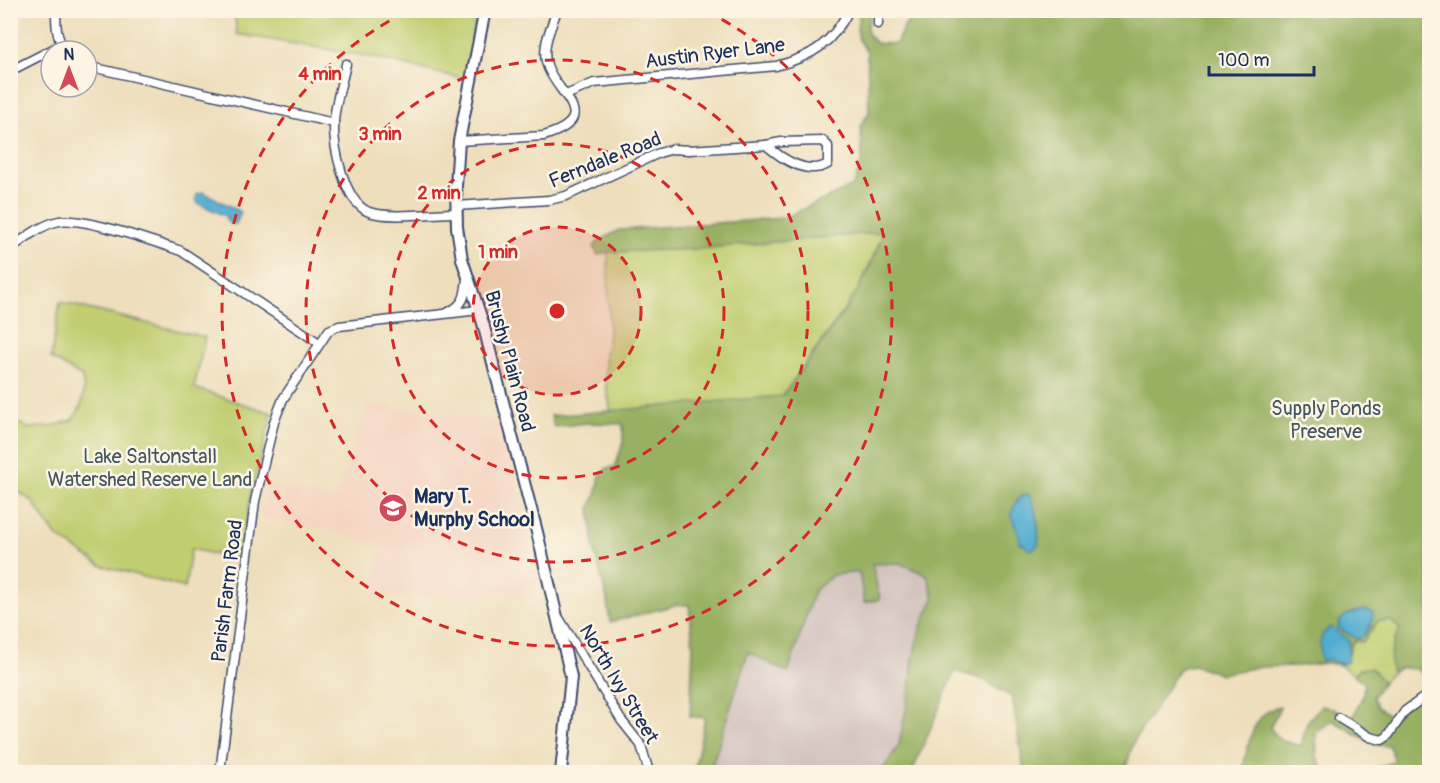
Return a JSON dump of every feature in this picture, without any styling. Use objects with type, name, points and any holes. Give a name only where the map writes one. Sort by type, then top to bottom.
[{"type":"main road","name":"Brushy Plain Road","points":[[486,10],[459,141],[456,209],[459,245],[479,310],[556,613],[570,677],[561,772]]},
{"type":"street","points":[[56,10],[60,39]]},
{"type":"street","points":[[459,141],[528,138],[558,132],[570,122],[573,114],[572,105],[547,66],[546,41],[556,10]]},
{"type":"street","name":"Austin Ryer Lane","points":[[566,95],[594,83],[776,66],[795,61],[829,41],[849,10]]},
{"type":"street","points":[[878,10],[878,24]]},
{"type":"street","points":[[10,71],[39,58]]},
{"type":"street","points":[[99,69],[334,123],[345,64]]},
{"type":"street","name":"Ferndale Road","points":[[334,123],[345,187],[356,204],[369,212],[386,214],[549,201],[566,196],[659,153],[673,149],[689,150],[780,142],[823,141],[828,146],[828,164],[823,167],[796,166],[777,155],[766,144]]},
{"type":"street","points":[[10,249],[44,226],[60,221],[79,221],[156,242],[181,251],[319,343]]},
{"type":"street","points":[[444,315],[459,306],[465,299],[468,275]]},
{"type":"street","name":"Parish Farm Road","points":[[220,772],[255,501],[274,422],[283,399],[329,330],[339,326],[479,310]]},
{"type":"street","name":"North Ivy Street","points":[[556,613],[621,720],[640,745],[650,772]]},
{"type":"street","points":[[1339,718],[1370,737],[1382,740],[1388,736],[1405,711],[1430,693]]},
{"type":"shaded area","name":"Mary T. Murphy School","points":[[367,404],[504,421],[543,595],[374,597],[379,546],[332,531],[261,518],[267,485],[334,498]]},
{"type":"shaded area","points":[[872,563],[899,563],[927,575],[934,598],[920,629],[913,657],[910,690],[899,745],[881,772],[710,772],[748,652],[787,673],[814,591],[833,575],[859,572],[880,599]]},
{"type":"green space","points":[[234,10],[477,11],[464,79],[371,57],[237,34]]},
{"type":"green space","name":"Supply Ponds Preserve","points":[[860,11],[872,11],[867,26],[868,35],[876,43],[896,44],[915,11],[1429,11],[1429,772],[1365,772],[1395,761],[1389,746],[1375,745],[1332,720],[1316,733],[1317,757],[1324,772],[1242,772],[1252,732],[1263,715],[1271,710],[1280,707],[1270,728],[1280,740],[1301,746],[1307,722],[1321,706],[1332,708],[1352,719],[1363,695],[1364,683],[1354,675],[1359,669],[1371,668],[1383,682],[1373,697],[1377,707],[1394,718],[1414,697],[1426,691],[1427,680],[1417,669],[1400,668],[1392,672],[1390,655],[1400,629],[1391,621],[1378,621],[1362,642],[1355,641],[1351,645],[1347,662],[1340,665],[1326,663],[1258,667],[1220,674],[1194,665],[1180,668],[1133,743],[1125,772],[1024,772],[1012,697],[984,680],[955,671],[912,772],[881,772],[899,745],[910,690],[913,657],[920,629],[934,598],[927,575],[899,563],[872,564],[880,599],[864,603],[859,572],[833,575],[814,591],[788,673],[748,652],[710,772],[694,772],[705,718],[690,716],[693,645],[689,605],[676,605],[610,622],[606,595],[594,549],[590,508],[597,492],[600,475],[607,468],[615,467],[623,443],[623,424],[587,423],[554,427],[551,416],[782,396],[853,298],[875,255],[883,232],[697,249],[608,252],[598,255],[593,247],[619,230],[784,218],[853,186],[862,160],[861,125],[869,112],[867,52],[859,40],[857,29]]},
{"type":"green space","points":[[884,232],[857,292],[782,397],[611,412],[606,385],[605,354],[609,335],[608,252],[697,249]]},
{"type":"green space","name":"Lake Saltonstall Watershed Reserve Land","points":[[60,302],[205,337],[194,388],[272,413],[250,498],[241,560],[191,549],[185,588],[100,565],[56,536],[32,501],[11,489],[10,423],[22,424],[27,428],[50,427],[72,420],[83,400],[82,377],[51,358]]},
{"type":"green space","points":[[1378,621],[1391,621],[1400,629],[1394,642],[1392,672],[1383,682],[1371,668],[1359,669],[1354,675],[1340,665],[1347,662],[1351,645],[1355,641],[1362,642]]},
{"type":"water","points":[[203,192],[241,212],[236,224],[230,224],[226,216],[199,204],[196,200],[197,194]]},
{"type":"water","points":[[1025,494],[1029,495],[1038,526],[1038,545],[1031,550],[1020,542],[1012,515],[1016,502]]},
{"type":"water","points":[[1367,610],[1373,613],[1372,621],[1367,632],[1361,637],[1357,639],[1338,628],[1344,616]]},
{"type":"water","points":[[1331,627],[1349,641],[1348,659],[1345,663],[1337,663],[1328,659],[1321,661],[1321,638]]},
{"type":"place","name":"Mary T. Murphy School","points":[[393,508]]}]
